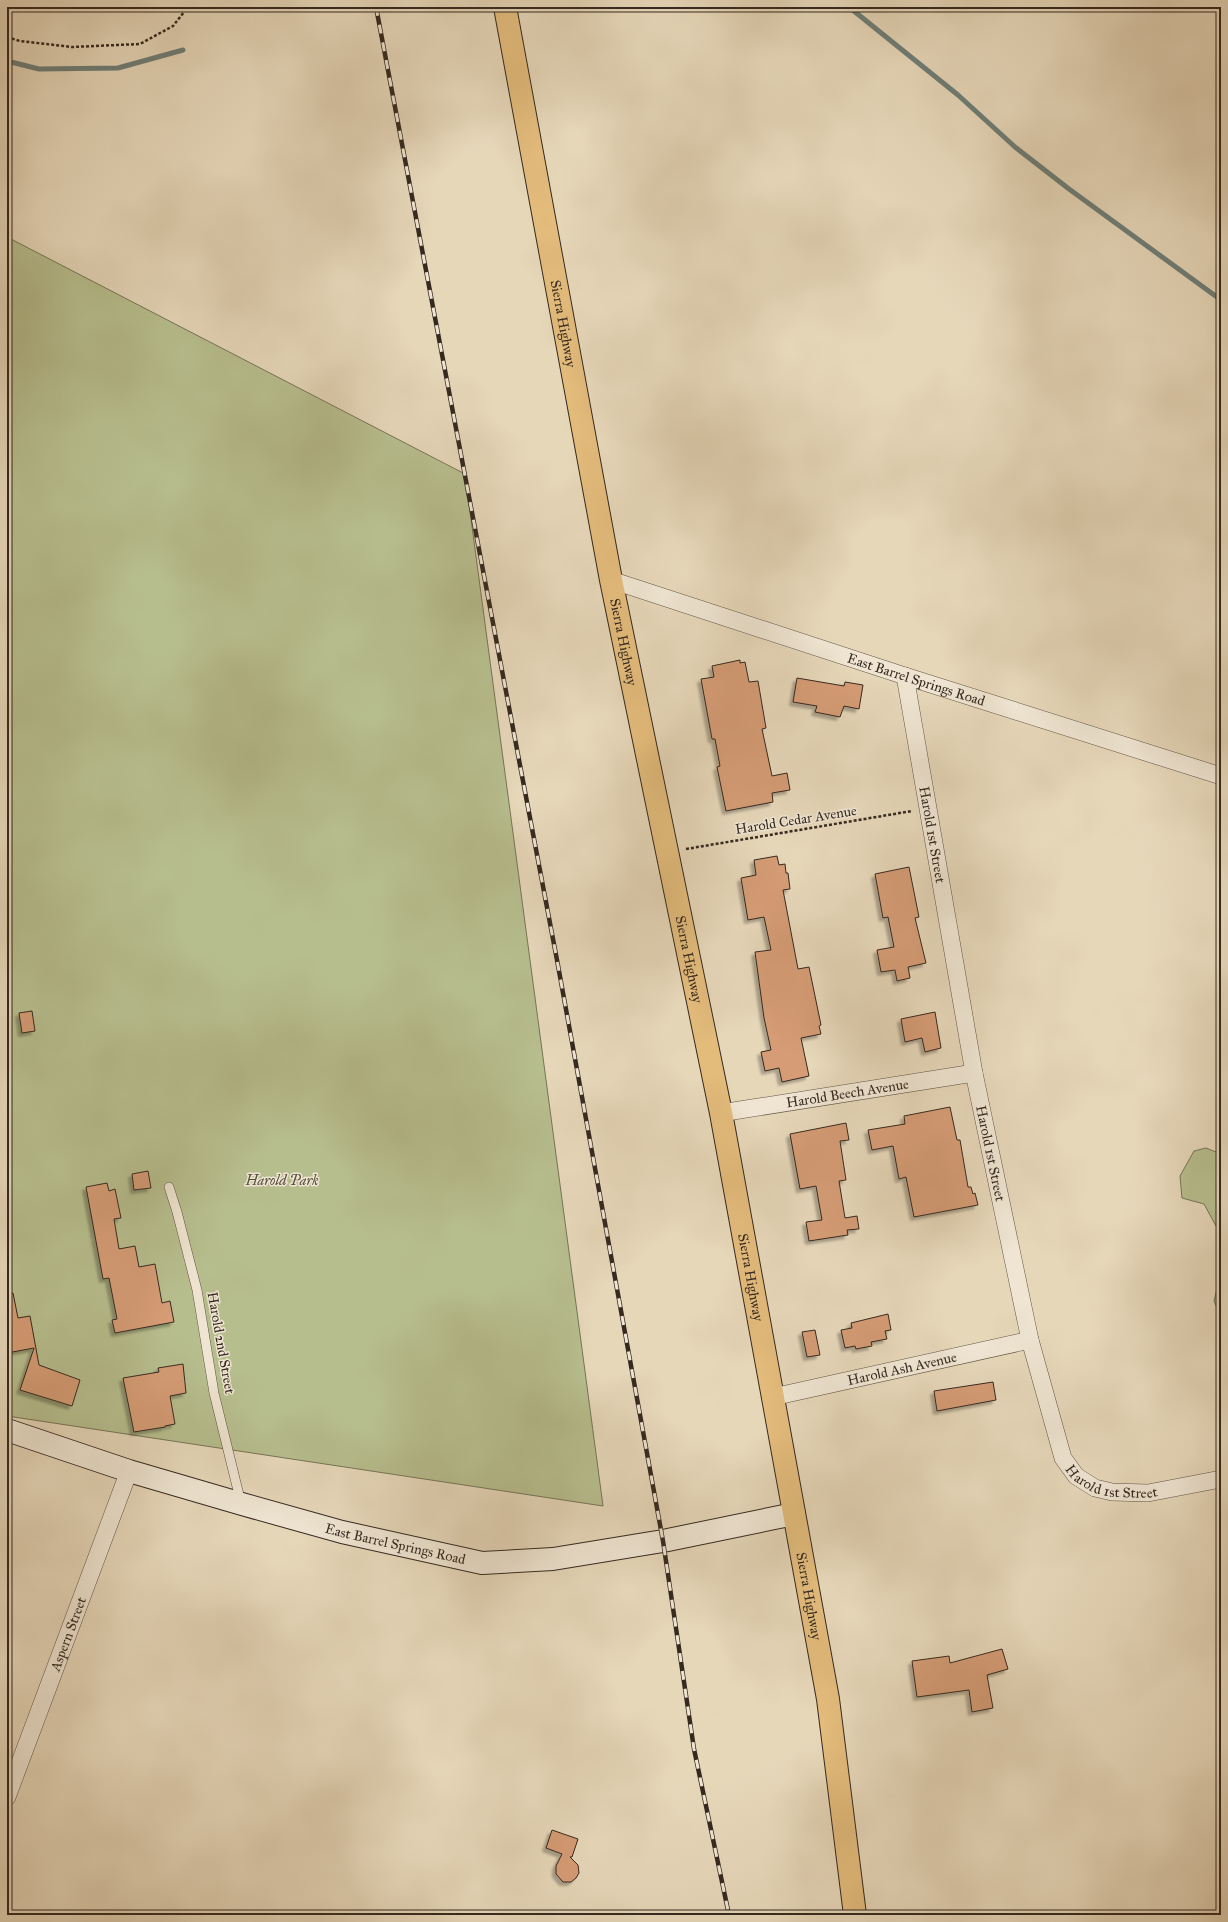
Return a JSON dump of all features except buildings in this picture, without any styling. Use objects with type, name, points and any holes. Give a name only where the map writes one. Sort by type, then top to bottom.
[{"type":"highway","name":"Sierra Highway","points":[[505,7],[611,580],[721,1113],[828,1699],[856,1915]]},
{"type":"street","name":"East Barrel Springs Road","points":[[611,580],[905,676],[1221,776]]},
{"type":"street","name":"Harold 1st Street","points":[[905,676],[974,1073],[1030,1340],[1063,1458],[1076,1476],[1095,1488],[1112,1492],[1148,1493],[1221,1479]]},
{"type":"street","name":"Harold Beech Avenue","points":[[721,1113],[974,1073]]},
{"type":"street","name":"Harold Ash Avenue","points":[[773,1397],[1030,1340]]},
{"type":"street","name":"East Barrel Springs Road","points":[[7,1430],[129,1471],[342,1532],[482,1563],[577,1555],[663,1541],[794,1514]]},
{"type":"street","name":"Aspern Street","points":[[7,1797],[129,1471]]},
{"type":"lane","name":"Harold 2nd Street","points":[[169,1187],[198,1290],[214,1393],[242,1504]]},
{"type":"path","points":[[7,37],[20,41],[72,47],[140,44],[173,26],[188,7]]},
{"type":"path","name":"Harold Cedar Avenue","points":[[668,852],[928,808]]},
{"type":"green space","name":"Harold Park","points":[[7,237],[465,474],[603,1506],[7,1416]]},
{"type":"green space","points":[[1206,1148],[1221,1154],[1221,1226],[1216,1226],[1204,1204],[1182,1198],[1180,1176],[1194,1151]]},
{"type":"green space","points":[[1221,1286],[1221,1317],[1214,1301],[1217,1289]]},
{"type":"waterway","points":[[849,7],[958,95],[1015,147],[1069,189],[1221,300]]},
{"type":"waterway","points":[[7,61],[39,69],[118,68],[183,50]]},
{"type":"railway","points":[[376,7],[557,960],[663,1541],[694,1749],[729,1915]]}]
